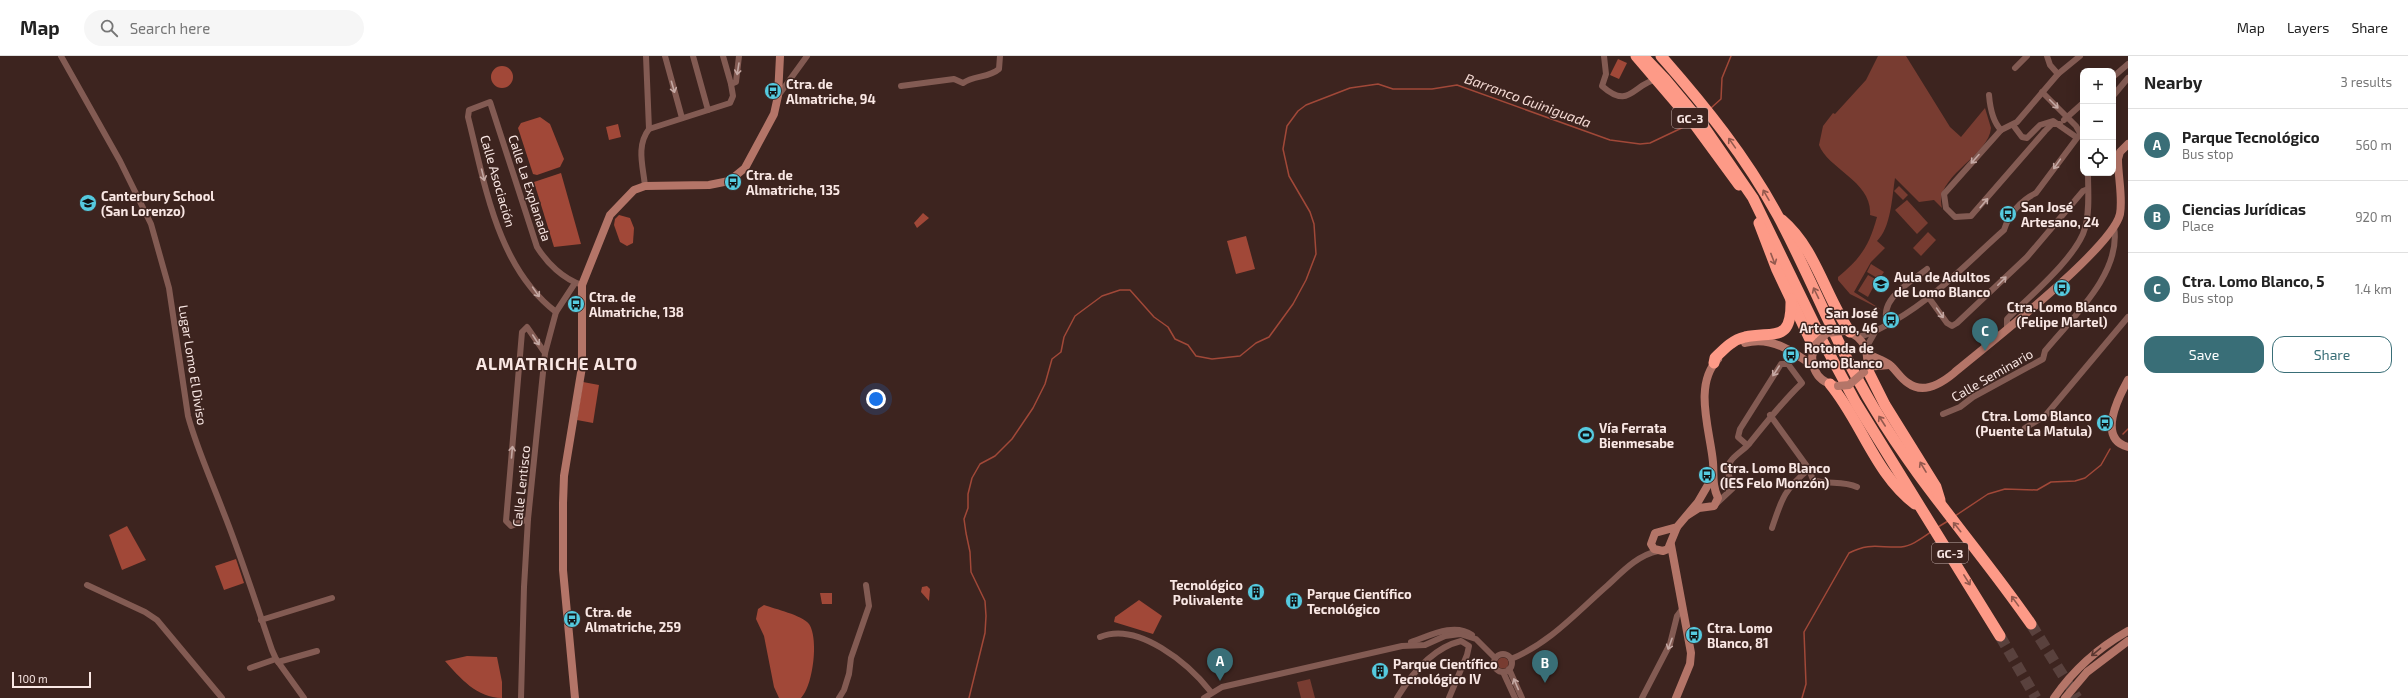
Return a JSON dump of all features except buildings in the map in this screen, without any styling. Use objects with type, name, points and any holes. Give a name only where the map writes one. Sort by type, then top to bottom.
[{"type":"highway","name":"GC-3","points":[[1636,56],[1695,125],[1741,184],[1769,227],[1840,374],[2000,636]]},
{"type":"highway","points":[[1643,56],[1665,79],[1700,121],[1741,184],[1814,348]]},
{"type":"highway","name":"GC-3","points":[[1661,56],[1705,106],[1754,175],[1777,215],[1852,369],[1908,451],[1945,512],[1999,580],[2031,624]]},
{"type":"highway","points":[[1777,215],[1793,229],[1806,249],[1850,333]]},
{"type":"highway","points":[[1714,363],[1715,358],[1730,343],[1744,337],[1779,335],[1785,330],[1790,316],[1790,296]]},
{"type":"highway","points":[[1865,370],[1885,405],[1908,451]]},
{"type":"highway","points":[[1834,385],[1880,464],[1909,500],[1925,511]]},
{"type":"street","name":"Lugar Lomo El Diviso","points":[[61,56],[88,102],[151,224],[169,288],[188,416],[193,436],[206,473],[223,510],[261,620],[277,660],[304,698]]},
{"type":"street","points":[[646,56],[649,129]]},
{"type":"street","points":[[665,56],[682,118]]},
{"type":"street","points":[[693,56],[708,110]]},
{"type":"street","points":[[645,186],[641,146],[643,137],[649,129],[730,103],[733,96],[723,56]]},
{"type":"street","points":[[731,84],[736,82],[739,56]]},
{"type":"street","points":[[575,698],[563,570],[563,503],[564,476],[582,367],[578,284],[610,215],[634,190],[645,186],[709,185],[729,181],[745,168],[774,114],[778,96],[780,56]]},
{"type":"street","points":[[778,96],[807,56]]},
{"type":"street","points":[[901,86],[954,79],[963,84],[971,78],[994,74],[999,69],[1000,56]]},
{"type":"street","points":[[1604,56],[1606,74],[1602,86],[1612,95],[1622,97],[1634,93],[1648,82],[1661,78],[1674,102]]},
{"type":"street","points":[[2015,68],[2027,56]]},
{"type":"street","points":[[2047,56],[2050,65],[2058,74]]},
{"type":"street","points":[[2080,56],[2058,74],[2013,125],[2001,130],[1944,194],[1946,208],[1952,215],[1963,218],[1971,216],[2045,131],[2052,124],[2060,124],[2081,104]]},
{"type":"street","points":[[2116,74],[2128,64]]},
{"type":"street","points":[[2116,92],[2128,78]]},
{"type":"street","points":[[2042,92],[2079,133]]},
{"type":"street","points":[[1989,95],[1991,109],[1997,126],[2001,130]]},
{"type":"street","name":"Calle La Explanada","points":[[469,110],[490,102],[537,247],[547,262],[578,284]]},
{"type":"street","name":"Calle Asociación","points":[[469,110],[468,117],[493,215],[503,240],[516,264],[543,302],[556,312]]},
{"type":"street","points":[[2013,125],[2022,137],[2027,138],[2046,122],[2053,121],[2079,133]]},
{"type":"street","points":[[1797,354],[1814,348],[1827,333],[1875,332],[1929,298],[1949,283],[2004,230],[2007,219],[2026,198],[2036,193],[2079,133]]},
{"type":"street","points":[[1850,333],[1867,351],[1891,366],[1909,384],[1920,387],[1932,387],[1941,384],[2056,287],[2102,244],[2114,227],[2120,214],[2118,159],[2120,152],[2128,144]]},
{"type":"street","points":[[2007,329],[2007,319],[2078,245],[2085,230],[2088,215],[2088,176]]},
{"type":"street","points":[[1929,298],[1947,323],[1952,326],[1987,296],[2027,257],[2083,191],[2088,189]]},
{"type":"street","name":"Calle Seminario","points":[[1943,414],[1960,407],[1973,397],[2043,359],[2045,350],[2104,279],[2111,259],[2116,236],[2114,227]]},
{"type":"street","points":[[1888,324],[1885,318],[1887,307],[1894,295],[1927,269]]},
{"type":"street","name":"Calle Lentisco","points":[[521,698],[524,587],[528,519],[545,353],[556,312],[578,284]]},
{"type":"street","points":[[2025,428],[2045,416],[2128,317]]},
{"type":"street","points":[[528,519],[510,526],[506,521],[522,332],[527,327],[545,353]]},
{"type":"street","points":[[1865,370],[1867,351],[1875,332]]},
{"type":"street","points":[[1717,503],[1712,478],[1713,462],[1706,421],[1706,392],[1708,376],[1714,363],[1725,352],[1737,345],[1749,342],[1769,342],[1797,354],[1813,366],[1818,375],[1834,385],[1849,385],[1865,370],[1891,366]]},
{"type":"street","points":[[1813,366],[1814,348]]},
{"type":"street","points":[[1688,515],[1699,508],[1714,506],[1734,488],[1728,473],[1728,465],[1747,445],[1770,416],[1802,383],[1788,364],[1781,364],[1740,429],[1738,437],[1747,445]]},
{"type":"street","points":[[2125,446],[2115,440],[2111,431],[2112,420],[2128,380]]},
{"type":"street","points":[[1770,416],[1809,469],[1813,480],[1820,482],[1848,482],[1857,487]]},
{"type":"street","points":[[1772,528],[1785,493],[1790,486],[1809,469]]},
{"type":"street","points":[[1676,698],[1690,664],[1691,653],[1672,558],[1671,545],[1677,527],[1688,515],[1712,478]]},
{"type":"street","points":[[1716,493],[1729,494]]},
{"type":"street","points":[[1647,553],[1655,533],[1677,527]]},
{"type":"street","points":[[1651,544],[1672,558]]},
{"type":"street","points":[[1515,698],[1506,671],[1511,659],[1548,639],[1628,566],[1647,553],[1661,551],[1671,545]]},
{"type":"street","points":[[87,585],[138,609],[157,620],[222,698]]},
{"type":"street","points":[[839,698],[844,690],[849,674],[851,658],[869,606],[866,585]]},
{"type":"street","points":[[261,620],[332,598]]},
{"type":"street","points":[[1642,698],[1670,644],[1677,616],[1683,608]]},
{"type":"street","points":[[2054,698],[2077,668],[2104,645],[2128,630]]},
{"type":"street","points":[[1100,637],[1120,632],[1145,639],[1181,663],[1211,692]]},
{"type":"street","points":[[1204,698],[1211,692],[1222,687],[1402,646],[1425,645],[1452,634],[1476,639],[1495,658]]},
{"type":"street","points":[[1397,698],[1418,667],[1454,643],[1461,641],[1468,646],[1467,655],[1449,698]]},
{"type":"street","points":[[2065,698],[2087,672],[2128,641]]},
{"type":"street","points":[[250,668],[317,651]]},
{"type":"street","points":[[1495,658],[1503,654],[1511,659]]},
{"type":"street","points":[[1495,658],[1494,667],[1498,671],[1506,671]]},
{"type":"street","points":[[1506,671],[1522,698]]},
{"type":"shaded area","points":[[1878,56],[1906,56],[1950,127],[1961,137],[1985,108],[1991,128],[1988,138],[1981,148],[1953,176],[1946,186],[1941,197],[1942,208],[1934,200],[1919,202],[1895,178],[1888,220],[1882,235],[1877,241],[1885,248],[1871,262],[1854,292],[1882,310],[1850,294],[1838,280],[1838,277],[1853,264],[1863,251],[1871,236],[1877,217],[1870,215],[1869,204],[1865,194],[1858,185],[1824,154],[1819,145],[1823,126],[1833,113],[1835,114],[1866,80]]},
{"type":"shaded area","points":[[1618,59],[1627,63],[1619,79],[1610,75]]},
{"type":"shaded area","points":[[502,66],[510,69],[513,77],[510,85],[502,88],[494,85],[491,77],[494,69]]},
{"type":"shaded area","points":[[540,117],[550,124],[564,159],[560,167],[537,175],[533,174],[518,128],[521,123]]},
{"type":"shaded area","points":[[618,124],[621,137],[609,140],[606,127]]},
{"type":"shaded area","points":[[561,173],[581,244],[554,247],[534,182]]},
{"type":"shaded area","points":[[1899,186],[1908,195],[1903,200],[1894,191]]},
{"type":"shaded area","points":[[1907,200],[1928,223],[1917,234],[1895,210]]},
{"type":"shaded area","points":[[923,213],[929,218],[917,228],[914,223]]},
{"type":"shaded area","points":[[619,215],[630,218],[634,228],[633,243],[627,246],[620,242],[614,225],[615,219]]},
{"type":"shaded area","points":[[1928,232],[1936,240],[1921,256],[1913,248]]},
{"type":"shaded area","points":[[1246,236],[1255,269],[1236,274],[1227,241]]},
{"type":"shaded area","points":[[1871,264],[1884,272],[1879,279],[1867,272]]},
{"type":"shaded area","points":[[1868,275],[1877,280],[1868,297],[1858,291]]},
{"type":"shaded area","points":[[583,382],[599,385],[593,423],[577,420]]},
{"type":"shaded area","points":[[127,526],[146,560],[122,570],[109,535]]},
{"type":"shaded area","points":[[236,559],[244,583],[224,590],[215,566]]},
{"type":"shaded area","points":[[927,586],[930,589],[929,601],[921,592],[922,587]]},
{"type":"shaded area","points":[[820,593],[832,593],[832,604],[822,604]]},
{"type":"shaded area","points":[[1139,600],[1162,616],[1153,634],[1114,622],[1115,617]]},
{"type":"shaded area","points":[[764,605],[801,618],[809,624],[812,631],[814,640],[813,662],[809,683],[801,698],[779,698],[774,687],[764,636],[756,619],[758,609]]},
{"type":"shaded area","points":[[467,656],[497,657],[502,682],[502,698],[485,695],[477,691],[463,680],[445,661]]},
{"type":"shaded area","points":[[1503,657],[1507,659],[1509,663],[1507,667],[1503,669],[1499,667],[1497,663],[1499,659]]},
{"type":"shaded area","points":[[1310,679],[1315,698],[1301,698],[1297,682]]},
{"type":"waterway","name":"Barranco Guiniguada","points":[[1711,108],[1721,99],[1722,78],[1731,56]]},
{"type":"waterway","name":"Barranco Guiniguada","points":[[969,698],[985,633],[986,616],[985,601],[971,572],[970,552],[964,519],[968,508],[968,494],[972,478],[980,464],[995,456],[1012,439],[1033,408],[1045,384],[1052,359],[1061,352],[1064,337],[1075,316],[1102,296],[1120,290],[1130,290],[1154,317],[1168,327],[1175,339],[1188,345],[1196,356],[1212,359],[1240,356],[1256,343],[1269,337],[1293,304],[1306,280],[1316,254],[1314,224],[1310,212],[1289,176],[1283,149],[1287,126],[1298,111],[1306,105],[1350,88],[1378,84],[1393,89],[1432,89],[1457,85],[1610,140],[1640,144],[1650,143],[1688,125]]},
{"type":"waterway","points":[[2123,434],[2128,429]]},
{"type":"waterway","points":[[1955,516],[1988,494],[2005,489],[2037,490],[2051,482],[2075,481],[2085,478],[2101,465],[2110,449]]},
{"type":"waterway","points":[[1938,527],[1948,521]]},
{"type":"waterway","points":[[1802,698],[1806,684],[1804,632],[1849,553],[1875,546],[1901,547],[1909,545],[1931,532]]},
{"type":"tunnel","points":[[2031,624],[2077,698]]},
{"type":"tunnel","points":[[2000,636],[2036,698]]},
{"type":"place","name":"Ctra. de Almatriche, 94","points":[[773,91]]},
{"type":"place","name":"Ctra. de Almatriche, 135","points":[[733,182]]},
{"type":"place","name":"Canterbury School (San Lorenzo)","points":[[88,203]]},
{"type":"place","name":"San José Artesano, 24","points":[[2008,214]]},
{"type":"place","name":"Aula de Adultos de Lomo Blanco","points":[[1881,284]]},
{"type":"place","name":"Ctra. Lomo Blanco (Felipe Martel)","points":[[2062,288]]},
{"type":"place","name":"Ctra. de Almatriche, 138","points":[[576,304]]},
{"type":"place","name":"San José Artesano, 46","points":[[1891,320]]},
{"type":"place","name":"Ctra. Lomo Blanco, 5","points":[[1985,351]]},
{"type":"place","name":"Rotonda de Lomo Blanco","points":[[1791,355]]},
{"type":"place","name":"Ctra. Lomo Blanco (Puente La Matula)","points":[[2105,423]]},
{"type":"place","name":"Vía Ferrata Bienmesabe","points":[[1586,435]]},
{"type":"place","name":"Ctra. Lomo Blanco (IES Felo Monzón)","points":[[1707,475]]},
{"type":"place","name":"Tecnológico Polivalente","points":[[1256,592]]},
{"type":"place","name":"Parque Científico Tecnológico","points":[[1294,601]]},
{"type":"place","name":"Ctra. de Almatriche, 259","points":[[572,619]]},
{"type":"place","name":"Ctra. Lomo Blanco, 81","points":[[1694,635]]},
{"type":"place","name":"Parque Científico Tecnológico IV","points":[[1380,671]]},
{"type":"place","name":"Parque Tecnológico","points":[[1220,681]]},
{"type":"place","name":"Ciencias Jurídicas","points":[[1545,683]]},
{"type":"district","name":"ALMATRICHE ALTO","points":[[557,363]]}]
